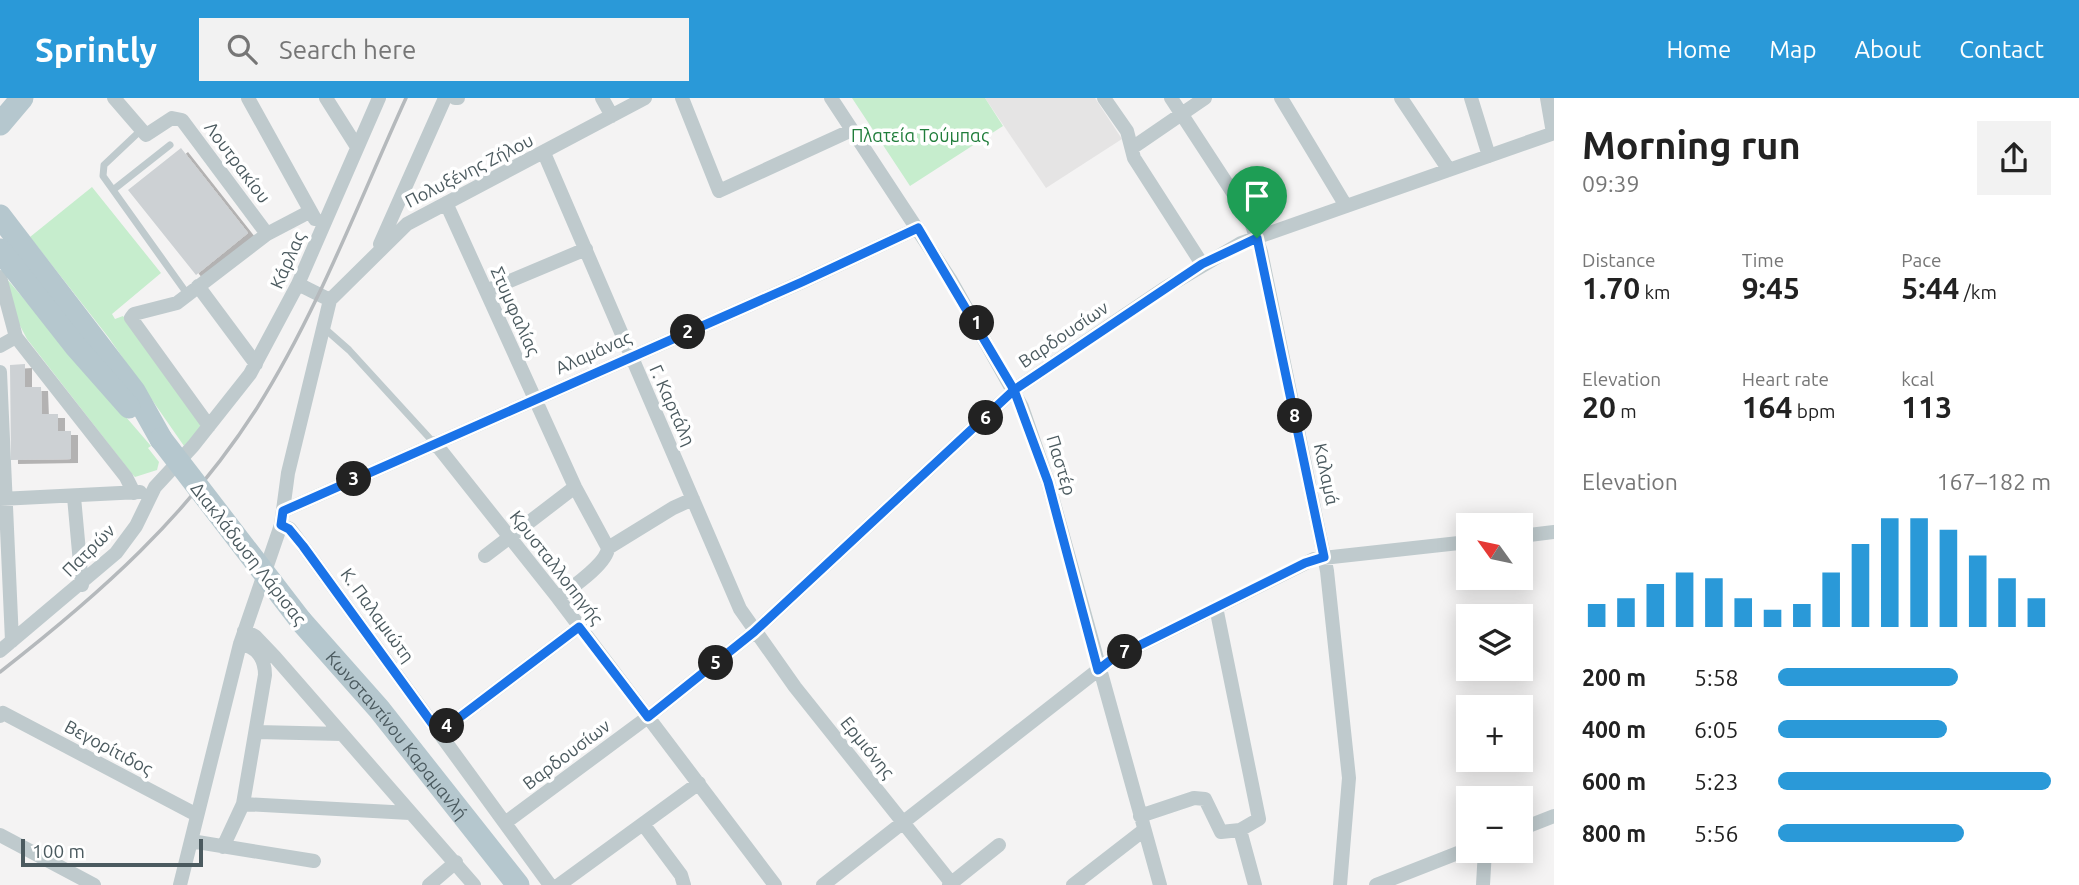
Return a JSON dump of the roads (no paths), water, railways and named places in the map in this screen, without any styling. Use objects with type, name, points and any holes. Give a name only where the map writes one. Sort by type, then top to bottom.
[{"type":"main road","points":[[0,124],[22,98]]},
{"type":"main road","name":"Διακλάδωση Λάρισας","points":[[0,216],[134,391],[161,439]]},
{"type":"main road","name":"Διακλάδωση Λάρισας","points":[[0,250],[76,347],[161,439],[338,667]]},
{"type":"main road","name":"Κωνσταντίνου Καραμανλή","points":[[338,667],[498,885]]},
{"type":"main road","name":"Κωνσταντίνου Καραμανλή","points":[[338,667],[379,709],[518,885]]},
{"type":"street","points":[[114,98],[140,131]]},
{"type":"street","points":[[248,98],[309,212],[323,227]]},
{"type":"street","points":[[326,98],[357,147]]},
{"type":"street","name":"Κάρλας","points":[[209,426],[256,364],[298,284],[379,98]]},
{"type":"street","points":[[375,254],[445,98]]},
{"type":"street","points":[[602,98],[612,116]]},
{"type":"street","name":"Πολυξένης Ζήλου","points":[[330,300],[407,224],[645,98]]},
{"type":"street","points":[[682,98],[719,191],[852,130]]},
{"type":"street","name":"Παστέρ","points":[[831,98],[918,228],[1014,390],[1031,428],[1160,885]]},
{"type":"street","points":[[1104,98],[1127,131],[1134,158],[1202,264]]},
{"type":"street","name":"Καλαμά","points":[[1171,98],[1250,219],[1257,238],[1324,557],[1349,778],[1340,885]]},
{"type":"street","points":[[1132,148],[1205,98]]},
{"type":"street","points":[[1281,98],[1346,206]]},
{"type":"street","points":[[1401,98],[1449,170]]},
{"type":"street","points":[[1471,98],[1489,156]]},
{"type":"street","points":[[1547,98],[1554,133]]},
{"type":"street","name":"Λουτρακίου","points":[[140,131],[146,135],[172,118],[182,120],[267,234]]},
{"type":"street","name":"Βαρδουσίων","points":[[505,823],[648,717],[754,632],[1014,390],[1202,264],[1257,238],[1554,133]]},
{"type":"street","name":"Γ. Καρτάλη","points":[[544,153],[736,601],[754,632]]},
{"type":"street","name":"Στυμφαλίας","points":[[446,202],[575,486],[608,548]]},
{"type":"street","points":[[209,426],[131,318],[134,314],[168,307],[267,234],[309,212]]},
{"type":"street","name":"Αλαμάνας","points":[[282,518],[435,443],[918,228]]},
{"type":"street","points":[[486,291],[586,248]]},
{"type":"street","points":[[0,278],[16,337],[126,477],[134,493]]},
{"type":"street","points":[[180,885],[242,637],[282,518],[288,473],[330,300],[298,284]]},
{"type":"street","points":[[193,290],[256,364]]},
{"type":"street","points":[[0,345],[16,337]]},
{"type":"street","points":[[0,372],[3,499],[12,641]]},
{"type":"street","name":"Πατρών","points":[[0,651],[82,585],[127,541],[155,487],[209,426]]},
{"type":"street","name":"Κρυσταλλοπηγής","points":[[435,443],[558,598],[775,885]]},
{"type":"street","points":[[485,556],[575,486]]},
{"type":"street","points":[[3,499],[134,493],[155,487]]},
{"type":"street","points":[[74,497],[82,585]]},
{"type":"street","points":[[558,598],[599,564],[608,554],[608,548],[673,508],[694,499]]},
{"type":"street","name":"Κ. Παλαμιώτη","points":[[282,518],[551,885]]},
{"type":"street","points":[[1533,535],[1554,532]]},
{"type":"street","points":[[823,885],[1112,659],[1305,563],[1324,557],[1456,543]]},
{"type":"street","points":[[1073,885],[1142,823],[1174,803],[1201,798],[1208,803],[1218,830],[1226,833],[1257,823],[1261,814],[1216,607]]},
{"type":"street","points":[[439,733],[579,627]]},
{"type":"street","name":"Ερμιόνης","points":[[754,632],[951,884]]},
{"type":"street","points":[[223,847],[243,804],[257,732],[265,666],[242,637]]},
{"type":"street","name":"Κωνσταντίνου Καραμανλή","points":[[242,637],[263,644],[474,885]]},
{"type":"street","name":"Βεγορίτιδος","points":[[1,714],[197,815]]},
{"type":"street","points":[[257,732],[342,734]]},
{"type":"street","points":[[559,885],[699,783]]},
{"type":"street","points":[[243,804],[410,813]]},
{"type":"street","points":[[1533,824],[1554,816]]},
{"type":"street","points":[[643,824],[681,875],[684,885]]},
{"type":"street","points":[[1240,830],[1255,885]]},
{"type":"street","points":[[0,835],[94,885]]},
{"type":"street","points":[[191,841],[314,860]]},
{"type":"street","points":[[951,884],[999,845]]},
{"type":"street","points":[[1376,885],[1456,854]]},
{"type":"street","points":[[429,885],[456,862]]},
{"type":"street","points":[[1483,885],[1484,863]]},
{"type":"lane","points":[[140,131],[104,165],[103,176],[193,290]]},
{"type":"lane","points":[[113,190],[170,145]]},
{"type":"lane","points":[[323,328],[349,350],[435,443]]},
{"type":"railway","points":[[0,672],[73,613],[140,551],[202,484],[230,447],[279,371],[319,294],[406,98]]},
{"type":"park label","name":"Πλατεία Τούμπας","points":[[920,135]]}]
